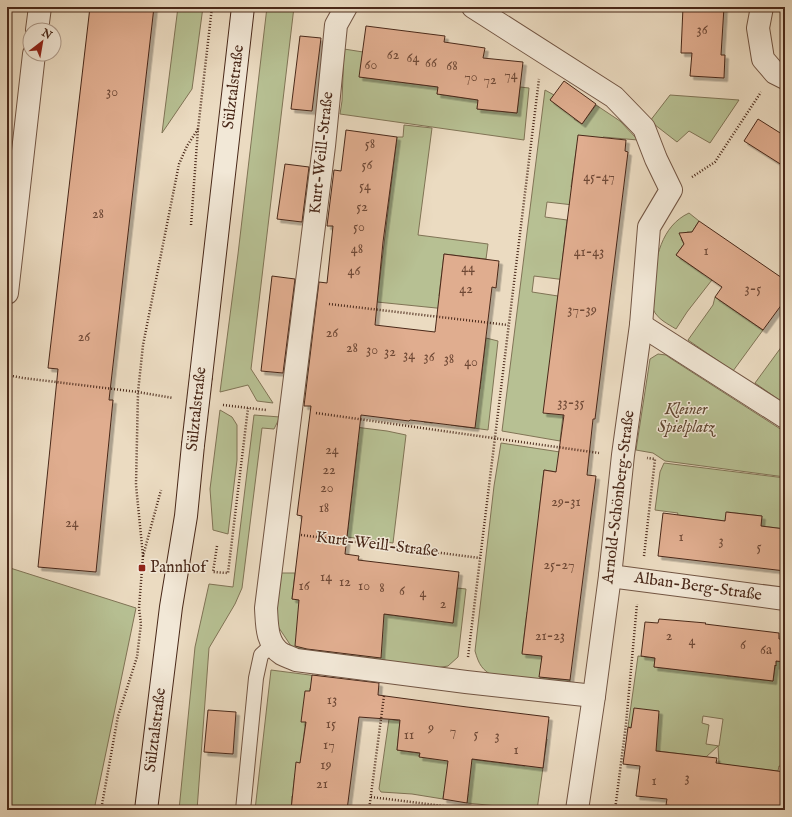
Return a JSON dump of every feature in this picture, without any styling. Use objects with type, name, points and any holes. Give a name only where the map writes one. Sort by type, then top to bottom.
[{"type":"street","points":[[38,22],[40,7]]},
{"type":"street","name":"Sülztalstraße","points":[[146,810],[171,607],[186,516],[243,7]]},
{"type":"street","name":"Kurt-Weill-Straße","points":[[270,639],[266,608],[274,531],[291,413],[324,146],[336,25],[346,7]]},
{"type":"street","points":[[473,7],[614,97],[644,128],[656,159],[671,190]]},
{"type":"street","points":[[762,7],[758,28],[763,59],[780,76]]},
{"type":"street","points":[[7,293],[33,62]]},
{"type":"street","name":"Arnold-Schönberg-Straße","points":[[577,810],[594,696],[610,576],[623,455],[642,325],[648,227],[671,190]]},
{"type":"street","points":[[642,325],[785,417]]},
{"type":"street","name":"Alban-Berg-Straße","points":[[610,576],[785,599]]},
{"type":"street","points":[[270,639],[282,654],[296,660],[466,682],[594,696]]},
{"type":"lane","points":[[242,810],[256,678],[260,655],[270,639]]},
{"type":"path","points":[[101,810],[118,716],[137,657],[141,624],[139,608],[143,556],[136,485],[138,392],[143,345],[179,164],[187,146],[198,129],[212,7]]},
{"type":"path","points":[[466,682],[508,325],[540,75],[550,55]]},
{"type":"path","points":[[671,190],[715,162],[766,84],[780,76]]},
{"type":"path","points":[[305,301],[508,325]]},
{"type":"path","points":[[7,375],[167,397]]},
{"type":"path","points":[[222,405],[291,413],[301,411],[603,454],[623,455]]},
{"type":"path","points":[[217,546],[213,572],[228,573],[248,408]]},
{"type":"path","points":[[143,556],[163,484]]},
{"type":"path","name":"Kurt-Weill-Straße","points":[[274,531],[480,558]]},
{"type":"path","points":[[615,810],[626,724],[636,609],[646,537]]},
{"type":"path","points":[[369,810],[387,671]]},
{"type":"path","points":[[371,797],[475,810]]},
{"type":"green space","points":[[178,7],[203,7],[192,89],[162,133]]},
{"type":"green space","points":[[267,7],[294,7],[251,369],[273,403],[257,401],[248,385],[220,392]]},
{"type":"green space","points":[[344,49],[363,52],[360,77],[438,87],[437,94],[478,100],[477,109],[517,113],[520,87],[529,88],[524,140],[340,114]]},
{"type":"green space","points":[[545,90],[554,95],[550,100],[566,112],[577,115],[574,119],[582,124],[596,105],[620,121],[638,140],[603,137],[602,149],[577,145],[571,187],[594,191],[582,206],[547,202],[545,217],[567,220],[562,263],[574,281],[534,276],[532,292],[558,296],[563,415],[560,441],[502,431]]},
{"type":"green space","points":[[670,95],[739,100],[710,143],[689,131],[677,142],[650,121]]},
{"type":"green space","points":[[404,125],[432,128],[418,235],[488,244],[486,259],[444,254],[439,296],[466,300],[466,311],[377,302],[397,137],[403,137]]},
{"type":"green space","points":[[689,213],[699,221],[692,232],[687,232],[681,239],[684,244],[676,255],[703,274],[722,267],[687,312],[676,329],[660,318],[652,307],[654,276],[661,244],[666,235],[679,219]]},
{"type":"green space","points":[[715,297],[763,330],[733,371],[688,340],[713,305]]},
{"type":"green space","points":[[486,338],[498,341],[488,430],[451,425],[452,413],[432,423],[424,422],[426,410],[393,419],[387,418],[388,408],[334,410],[311,406],[311,399],[302,399],[309,345],[319,346],[480,389]]},
{"type":"green space","points":[[785,342],[785,404],[755,383]]},
{"type":"green space","name":"Kleiner Spielplatz","points":[[658,354],[666,355],[785,432],[785,477],[665,461],[653,453],[636,450],[650,359]]},
{"type":"green space","points":[[220,410],[232,417],[237,425],[237,460],[228,534],[213,530],[210,489]]},
{"type":"green space","points":[[254,415],[280,417],[274,429],[262,428],[242,588],[235,604],[209,648],[197,810],[179,810],[195,647],[209,584],[233,587]]},
{"type":"green space","points":[[347,426],[406,435],[393,543],[347,537],[358,443],[343,440]]},
{"type":"green space","points":[[501,443],[560,452],[564,473],[544,470],[539,512],[564,616],[527,612],[522,653],[542,656],[540,677],[570,680],[570,684],[495,677],[482,667],[475,651],[494,486]]},
{"type":"green space","points":[[664,463],[785,478],[785,529],[761,526],[762,516],[727,512],[725,521],[677,515],[678,513],[655,510],[660,472]]},
{"type":"green space","points":[[7,567],[136,608],[94,810],[7,810]]},
{"type":"green space","points":[[281,573],[295,573],[292,599],[312,601],[351,610],[453,623],[457,588],[466,589],[458,657],[448,666],[436,668],[345,657],[346,647],[337,646],[336,655],[293,649],[277,625],[276,613]]},
{"type":"green space","points":[[730,655],[727,676],[773,681],[776,661],[785,662],[785,767],[779,766],[778,771],[719,764],[718,746],[706,757],[650,750],[652,731],[628,727],[638,656],[655,658],[654,667],[699,672]],"holes":[[[703,716],[723,719],[719,746],[706,744],[709,725],[702,723]]]},
{"type":"green space","points":[[271,670],[356,681],[310,688],[299,772],[295,774],[293,790],[297,796],[292,796],[291,810],[255,810]]},
{"type":"green space","points":[[389,719],[400,721],[397,750],[420,753],[419,756],[461,758],[525,766],[529,737],[547,739],[537,810],[467,803],[468,794],[444,791],[443,799],[412,794],[381,792],[379,789]]},
{"type":"building","points":[[90,7],[154,7],[109,400],[113,400],[96,572],[38,567],[58,369],[48,368]]},
{"type":"building","points":[[683,7],[724,7],[721,55],[725,55],[724,78],[690,76],[692,53],[681,53]]},
{"type":"building","points":[[366,26],[445,36],[444,42],[485,48],[483,58],[523,62],[517,113],[477,109],[478,100],[437,94],[438,87],[359,77]]},
{"type":"building","points":[[300,36],[321,38],[312,111],[291,109]]},
{"type":"building","points":[[564,81],[596,104],[582,124],[550,100]]},
{"type":"building","points":[[758,119],[785,136],[785,167],[744,141]]},
{"type":"building","points":[[346,130],[397,137],[383,242],[375,325],[435,332],[444,254],[499,261],[496,288],[492,287],[475,428],[361,415],[345,554],[359,556],[358,560],[459,572],[453,623],[384,614],[381,658],[307,649],[295,646],[299,600],[292,599],[302,516],[297,515],[311,406],[304,406],[319,282],[327,283],[333,226],[327,226],[334,170],[341,171]]},
{"type":"building","points":[[578,135],[626,140],[625,151],[628,152],[595,419],[593,419],[587,475],[596,476],[570,680],[539,677],[542,656],[522,654],[544,470],[556,472],[564,415],[543,413]]},
{"type":"building","points":[[285,164],[309,167],[302,222],[277,219]]},
{"type":"building","points":[[699,221],[785,280],[785,300],[763,330],[715,297],[722,287],[676,255],[684,244],[679,233],[692,232]]},
{"type":"building","points":[[272,276],[295,279],[283,373],[261,371]]},
{"type":"building","points":[[726,512],[762,516],[761,526],[785,529],[785,571],[658,556],[663,513],[725,521]]},
{"type":"building","points":[[659,619],[706,623],[705,624],[779,633],[779,639],[785,639],[785,662],[776,661],[773,681],[654,667],[655,658],[641,656],[645,622],[658,623]]},
{"type":"building","points":[[312,675],[379,683],[378,695],[549,717],[543,768],[472,759],[467,803],[443,799],[448,761],[419,757],[420,753],[397,750],[400,720],[359,717],[347,810],[291,810],[296,762],[300,763],[306,722],[301,722],[305,691],[310,691]]},
{"type":"building","points":[[634,708],[659,711],[656,751],[717,758],[716,763],[785,772],[785,810],[705,810],[666,805],[667,799],[636,796],[640,766],[623,764],[628,727],[631,728]]},
{"type":"building","points":[[208,710],[236,712],[233,754],[204,752]]},
{"type":"place","name":"Pannhof","points":[[142,568]]}]
